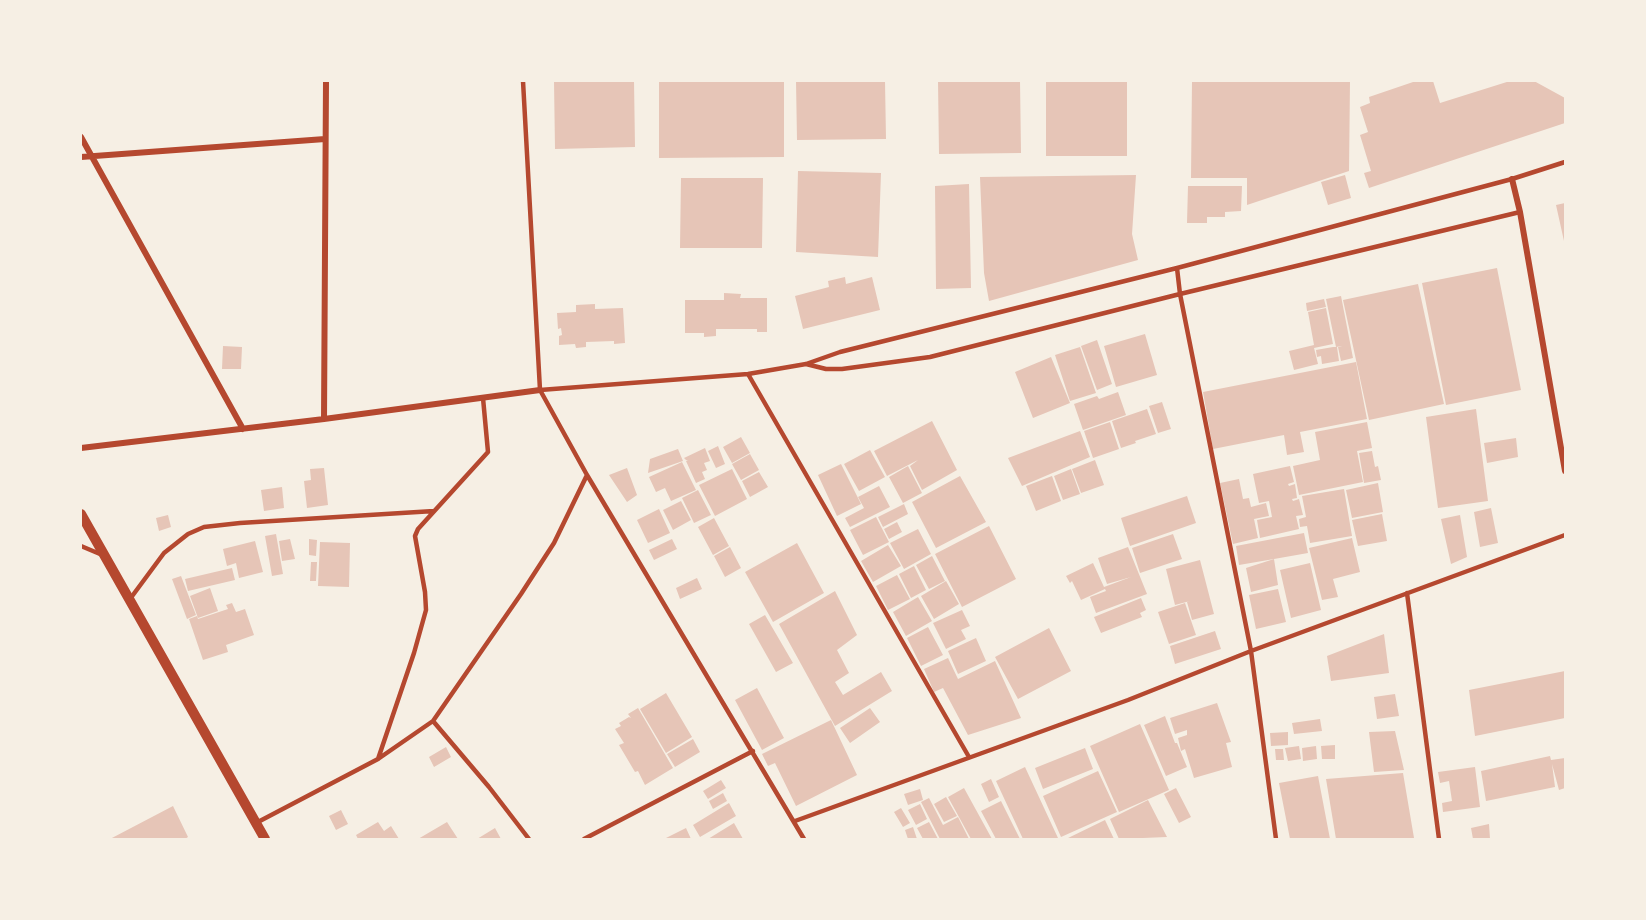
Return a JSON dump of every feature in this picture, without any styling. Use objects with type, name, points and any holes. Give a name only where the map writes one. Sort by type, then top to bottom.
[{"type":"street","points":[[324,420],[326,81]]},
{"type":"street","points":[[81,137],[243,429]]},
{"type":"street","points":[[81,157],[325,139]]},
{"type":"street","points":[[1512,179],[1520,212],[1565,471]]},
{"type":"street","points":[[81,448],[324,420],[540,390]]},
{"type":"street","points":[[81,514],[265,839]]},
{"type":"lane","points":[[523,81],[540,390],[804,839]]},
{"type":"lane","points":[[540,390],[748,374],[806,364],[840,352],[1177,268],[1512,179],[1565,162]]},
{"type":"lane","points":[[806,364],[826,369],[842,369],[930,357],[1520,212]]},
{"type":"lane","points":[[1177,268],[1180,294],[1251,651],[1276,839]]},
{"type":"lane","points":[[748,374],[969,757]]},
{"type":"lane","points":[[378,759],[426,610],[415,536],[418,529],[488,452],[483,398]]},
{"type":"lane","points":[[256,823],[378,759],[433,722],[554,543],[588,475]]},
{"type":"lane","points":[[130,599],[164,553],[188,534],[204,527],[435,511]]},
{"type":"lane","points":[[795,822],[1565,536]]},
{"type":"lane","points":[[81,546],[105,556]]},
{"type":"lane","points":[[1407,593],[1439,839]]},
{"type":"lane","points":[[433,722],[489,787],[529,839]]},
{"type":"lane","points":[[584,839],[753,751]]},
{"type":"building","points":[[554,81],[634,81],[635,147],[555,149]]},
{"type":"building","points":[[659,81],[784,81],[784,157],[659,158]]},
{"type":"building","points":[[796,81],[885,81],[886,139],[797,140]]},
{"type":"building","points":[[938,81],[1020,81],[1021,153],[939,154]]},
{"type":"building","points":[[1046,81],[1127,81],[1127,156],[1046,156]]},
{"type":"building","points":[[1192,81],[1350,81],[1349,171],[1247,205],[1247,178],[1191,178]]},
{"type":"building","points":[[1416,81],[1433,81],[1440,103],[1510,81],[1534,81],[1565,98],[1565,123],[1369,188],[1364,173],[1371,171],[1360,135],[1368,132],[1360,107],[1370,103],[1369,97]]},
{"type":"building","points":[[798,171],[881,173],[878,257],[796,252]]},
{"type":"building","points":[[1136,175],[1132,234],[1138,260],[989,301],[984,273],[980,177]]},
{"type":"building","points":[[1345,175],[1351,198],[1328,205],[1321,182]]},
{"type":"building","points":[[681,178],[763,178],[762,248],[680,248]]},
{"type":"building","points":[[969,184],[971,288],[936,289],[935,186]]},
{"type":"building","points":[[1188,186],[1242,186],[1241,211],[1225,212],[1225,217],[1207,217],[1207,223],[1187,223]]},
{"type":"building","points":[[1565,203],[1565,241],[1564,241],[1556,205]]},
{"type":"building","points":[[1497,268],[1521,390],[1446,405],[1422,283]]},
{"type":"building","points":[[845,277],[846,284],[872,277],[880,310],[803,329],[795,296],[829,287],[828,281]]},
{"type":"building","points":[[1418,284],[1444,404],[1369,420],[1343,300]]},
{"type":"building","points":[[724,293],[741,294],[740,298],[767,298],[767,332],[757,332],[757,329],[716,329],[716,336],[704,337],[704,333],[685,333],[685,300],[724,300]]},
{"type":"building","points":[[1341,296],[1353,358],[1341,361],[1338,347],[1342,346],[1336,347],[1326,299]]},
{"type":"building","points":[[1324,299],[1326,307],[1307,311],[1306,303]]},
{"type":"building","points":[[595,304],[595,309],[623,308],[625,343],[586,342],[586,347],[576,348],[575,344],[559,345],[559,336],[562,335],[561,328],[558,329],[557,313],[576,312],[576,305]]},
{"type":"building","points":[[1326,308],[1333,344],[1314,348],[1318,364],[1294,370],[1289,351],[1314,345],[1308,312]]},
{"type":"building","points":[[1145,334],[1157,375],[1116,387],[1104,346]]},
{"type":"building","points":[[1097,340],[1112,384],[1097,390],[1081,346]]},
{"type":"building","points":[[223,346],[242,347],[241,369],[222,369]]},
{"type":"building","points":[[1080,347],[1096,393],[1070,401],[1055,355]]},
{"type":"building","points":[[1337,347],[1339,361],[1322,364],[1321,356],[1317,357],[1316,350]]},
{"type":"building","points":[[1051,357],[1070,403],[1033,418],[1015,372]]},
{"type":"building","points":[[1356,362],[1367,419],[1300,432],[1304,452],[1287,455],[1284,435],[1213,449],[1203,392]]},
{"type":"building","points":[[1118,392],[1126,415],[1083,430],[1074,404]]},
{"type":"building","points":[[1162,402],[1171,429],[1158,433],[1149,406]]},
{"type":"building","points":[[1147,409],[1156,434],[1121,448],[1112,421]]},
{"type":"building","points":[[1476,409],[1488,501],[1438,508],[1426,417]]},
{"type":"building","points":[[932,421],[957,470],[922,490],[910,466],[918,460],[887,476],[874,451]]},
{"type":"building","points":[[1110,422],[1119,449],[1093,458],[1084,431]]},
{"type":"building","points":[[1367,422],[1372,448],[1357,451],[1363,482],[1299,495],[1293,466],[1320,460],[1315,432]]},
{"type":"building","points":[[1080,431],[1090,457],[1022,486],[1008,458]]},
{"type":"building","points":[[741,437],[750,453],[732,463],[723,447]]},
{"type":"building","points":[[1516,438],[1518,457],[1487,463],[1484,443]]},
{"type":"building","points":[[718,446],[725,464],[716,468],[708,451]]},
{"type":"building","points":[[705,448],[710,461],[704,463],[707,470],[702,472],[705,479],[696,483],[686,461],[688,460],[684,458]]},
{"type":"building","points":[[678,449],[683,461],[648,473],[650,459]]},
{"type":"building","points":[[870,450],[885,477],[859,491],[844,464]]},
{"type":"building","points":[[1372,451],[1375,467],[1378,466],[1381,480],[1364,483],[1359,453]]},
{"type":"building","points":[[750,454],[759,470],[741,480],[732,464]]},
{"type":"building","points":[[1095,460],[1104,485],[1081,493],[1072,469]]},
{"type":"building","points":[[682,462],[696,490],[671,501],[665,488],[656,492],[649,477]]},
{"type":"building","points":[[841,464],[861,504],[837,516],[818,475]]},
{"type":"building","points":[[908,466],[922,493],[903,503],[889,477]]},
{"type":"building","points":[[1290,466],[1294,482],[1288,484],[1289,486],[1295,484],[1297,498],[1292,499],[1293,501],[1299,499],[1303,515],[1296,516],[1299,529],[1260,538],[1257,520],[1272,517],[1269,501],[1259,503],[1253,474]]},
{"type":"building","points":[[324,468],[328,505],[307,508],[304,481],[311,480],[310,469]]},
{"type":"building","points":[[627,468],[637,495],[627,502],[609,475]]},
{"type":"building","points":[[732,469],[747,499],[715,516],[699,485]]},
{"type":"building","points":[[1071,469],[1080,494],[1063,500],[1054,476]]},
{"type":"building","points":[[759,472],[768,487],[750,497],[742,481]]},
{"type":"building","points":[[960,476],[986,522],[936,548],[912,502]]},
{"type":"building","points":[[1052,476],[1061,501],[1036,511],[1026,486]]},
{"type":"building","points":[[1239,479],[1243,499],[1249,498],[1251,507],[1266,503],[1269,516],[1254,519],[1258,538],[1233,544],[1220,483]]},
{"type":"building","points":[[1378,483],[1383,512],[1352,518],[1346,490]]},
{"type":"building","points":[[879,486],[890,507],[850,527],[845,518],[864,508],[858,497]]},
{"type":"building","points":[[282,487],[284,508],[264,511],[261,490]]},
{"type":"building","points":[[1344,489],[1352,536],[1310,543],[1307,526],[1300,527],[1299,519],[1306,517],[1302,496]]},
{"type":"building","points":[[698,490],[711,515],[694,523],[682,498]]},
{"type":"building","points":[[1187,496],[1196,523],[1130,546],[1121,518]]},
{"type":"building","points":[[681,501],[691,520],[673,530],[663,510]]},
{"type":"building","points":[[904,504],[908,514],[883,527],[878,517]]},
{"type":"building","points":[[1491,508],[1498,543],[1480,547],[1474,512]]},
{"type":"building","points":[[659,509],[670,533],[648,543],[637,520]]},
{"type":"building","points":[[1382,514],[1387,541],[1358,546],[1352,520]]},
{"type":"building","points":[[168,515],[171,527],[159,531],[156,518]]},
{"type":"building","points":[[1460,515],[1467,557],[1451,564],[1441,519]]},
{"type":"building","points":[[876,517],[889,542],[863,555],[850,530]]},
{"type":"building","points":[[714,518],[729,546],[713,555],[698,527]]},
{"type":"building","points":[[897,522],[902,532],[889,539],[884,529]]},
{"type":"building","points":[[989,526],[1016,579],[962,607],[935,554]]},
{"type":"building","points":[[918,529],[931,554],[904,569],[890,543]]},
{"type":"building","points":[[1304,533],[1308,553],[1239,565],[1236,546]]},
{"type":"building","points":[[276,534],[283,574],[272,576],[265,536]]},
{"type":"building","points":[[1173,534],[1182,559],[1140,573],[1132,548]]},
{"type":"building","points":[[1352,538],[1360,572],[1333,579],[1338,597],[1322,600],[1309,548]]},
{"type":"building","points":[[290,539],[295,559],[282,561],[279,541]]},
{"type":"building","points":[[309,539],[317,540],[316,556],[309,555]]},
{"type":"building","points":[[672,539],[677,549],[654,560],[649,550]]},
{"type":"building","points":[[255,541],[263,572],[239,578],[236,563],[227,566],[223,549]]},
{"type":"building","points":[[320,542],[350,543],[349,587],[318,586]]},
{"type":"building","points":[[797,543],[824,593],[773,622],[745,572]]},
{"type":"building","points":[[888,545],[901,566],[873,582],[861,561]]},
{"type":"building","points":[[730,547],[741,568],[725,577],[714,556]]},
{"type":"building","points":[[1128,547],[1147,594],[1096,613],[1090,597],[1106,591],[1105,589],[1081,600],[1072,581],[1070,583],[1066,576],[1093,563],[1104,587],[1131,577],[1107,584],[1098,558]]},
{"type":"building","points":[[932,556],[945,581],[929,589],[916,565]]},
{"type":"building","points":[[1274,559],[1278,585],[1251,592],[1246,568]]},
{"type":"building","points":[[1200,560],[1214,614],[1192,620],[1187,602],[1190,601],[1175,605],[1166,569]]},
{"type":"building","points":[[311,562],[317,562],[316,581],[310,581]]},
{"type":"building","points":[[1310,563],[1321,610],[1291,618],[1280,570]]},
{"type":"building","points":[[914,566],[926,590],[911,598],[899,574]]},
{"type":"building","points":[[232,568],[235,580],[188,591],[185,579]]},
{"type":"building","points":[[897,575],[910,599],[888,610],[876,586]]},
{"type":"building","points":[[181,576],[196,615],[187,619],[172,579]]},
{"type":"building","points":[[697,578],[702,589],[680,599],[676,588]]},
{"type":"building","points":[[946,581],[959,604],[934,619],[921,596]]},
{"type":"building","points":[[210,588],[218,611],[198,618],[190,596]]},
{"type":"building","points":[[1278,589],[1286,622],[1256,629],[1249,595]]},
{"type":"building","points":[[835,591],[857,635],[837,650],[849,673],[835,682],[843,695],[881,672],[892,691],[835,726],[779,624]]},
{"type":"building","points":[[918,597],[932,621],[906,636],[893,612]]},
{"type":"building","points":[[1141,598],[1146,610],[1140,613],[1142,617],[1101,633],[1094,617]]},
{"type":"building","points":[[232,603],[236,612],[245,609],[254,635],[226,645],[228,652],[203,660],[189,619],[197,616],[198,619],[228,609],[226,605]]},
{"type":"building","points":[[1185,603],[1196,635],[1169,644],[1158,612]]},
{"type":"building","points":[[962,610],[970,626],[961,630],[966,639],[946,649],[933,623]]},
{"type":"building","points":[[765,615],[793,663],[776,672],[749,624]]},
{"type":"building","points":[[928,627],[943,655],[921,666],[907,638]]},
{"type":"building","points":[[1049,628],[1071,671],[1018,699],[995,657]]},
{"type":"building","points":[[1215,631],[1221,649],[1175,664],[1170,646]]},
{"type":"building","points":[[1384,634],[1389,673],[1331,681],[1327,656]]},
{"type":"building","points":[[976,638],[986,661],[958,674],[948,651]]},
{"type":"building","points":[[948,658],[958,679],[995,661],[1021,718],[968,735],[943,688],[934,692],[924,669]]},
{"type":"building","points":[[1565,671],[1565,718],[1475,736],[1469,690]]},
{"type":"building","points":[[757,688],[784,738],[762,750],[735,700]]},
{"type":"building","points":[[666,693],[692,737],[666,753],[640,709]]},
{"type":"building","points":[[1395,694],[1399,716],[1377,719],[1374,697]]},
{"type":"building","points":[[1217,703],[1231,742],[1226,743],[1232,767],[1194,778],[1185,749],[1181,751],[1178,738],[1187,735],[1187,730],[1175,734],[1170,718]]},
{"type":"building","points":[[638,708],[673,768],[645,785],[619,745],[624,743],[615,729],[621,726],[619,723],[631,718],[628,714]]},
{"type":"building","points":[[870,708],[880,722],[850,743],[840,728]]},
{"type":"building","points":[[1165,716],[1187,767],[1166,776],[1144,725]]},
{"type":"building","points":[[1320,719],[1322,731],[1294,734],[1292,723]]},
{"type":"building","points":[[831,720],[857,775],[796,806],[775,763],[768,766],[762,754]]},
{"type":"building","points":[[1140,724],[1169,790],[1119,812],[1090,746]]},
{"type":"building","points":[[1395,731],[1404,770],[1374,772],[1369,732]]},
{"type":"building","points":[[1288,732],[1288,745],[1271,746],[1270,733]]},
{"type":"building","points":[[693,739],[700,752],[675,767],[667,754]]},
{"type":"building","points":[[1335,745],[1335,759],[1322,759],[1321,746]]},
{"type":"building","points":[[1299,746],[1301,759],[1288,761],[1285,748]]},
{"type":"building","points":[[1316,746],[1317,759],[1303,761],[1302,748]]},
{"type":"building","points":[[446,747],[451,757],[434,767],[429,757]]},
{"type":"building","points":[[1085,748],[1093,769],[1043,789],[1035,768]]},
{"type":"building","points":[[1275,749],[1283,749],[1284,760],[1276,760]]},
{"type":"building","points":[[1550,756],[1551,760],[1565,758],[1565,788],[1559,790],[1552,764],[1555,787],[1486,801],[1481,771]]},
{"type":"building","points":[[1025,767],[1058,838],[1056,839],[1023,839],[996,781]]},
{"type":"building","points":[[1475,767],[1480,807],[1443,812],[1442,803],[1452,801],[1449,781],[1440,783],[1438,772]]},
{"type":"building","points":[[1098,771],[1117,812],[1061,837],[1043,796]]},
{"type":"building","points":[[1403,773],[1414,838],[1336,839],[1326,779]]},
{"type":"building","points":[[1318,776],[1330,839],[1290,839],[1279,783]]},
{"type":"building","points":[[991,779],[999,797],[989,802],[981,784]]},
{"type":"building","points":[[721,780],[726,788],[708,799],[703,791]]},
{"type":"building","points":[[964,788],[992,839],[971,839],[948,797]]},
{"type":"building","points":[[1176,788],[1191,817],[1179,823],[1164,794]]},
{"type":"building","points":[[920,789],[923,800],[908,805],[904,794]]},
{"type":"building","points":[[723,793],[727,801],[713,809],[709,801]]},
{"type":"building","points":[[946,797],[957,816],[944,822],[934,804]]},
{"type":"building","points":[[929,798],[943,825],[958,817],[969,839],[940,839],[921,802]]},
{"type":"building","points":[[1148,800],[1167,837],[1119,839],[1110,819]]},
{"type":"building","points":[[1001,801],[1020,839],[996,839],[981,811]]},
{"type":"building","points":[[729,803],[736,816],[700,837],[693,825]]},
{"type":"building","points":[[920,804],[927,819],[916,825],[908,810]]},
{"type":"building","points":[[173,806],[188,837],[185,839],[110,839]]},
{"type":"building","points":[[901,808],[910,823],[903,827],[894,812]]},
{"type":"building","points":[[341,810],[348,824],[336,830],[329,816]]},
{"type":"building","points":[[1105,820],[1114,839],[1066,839]]},
{"type":"building","points":[[378,822],[384,831],[391,826],[399,839],[358,839],[356,835]]},
{"type":"building","points":[[447,822],[458,839],[418,839]]},
{"type":"building","points":[[929,822],[938,839],[923,839],[917,828]]},
{"type":"building","points":[[734,823],[743,839],[708,839]]},
{"type":"building","points":[[1489,824],[1490,839],[1473,839],[1471,828]]},
{"type":"building","points":[[913,827],[917,839],[908,839],[905,830]]},
{"type":"building","points":[[495,828],[501,839],[477,839]]},
{"type":"building","points":[[686,828],[691,839],[664,839]]}]
